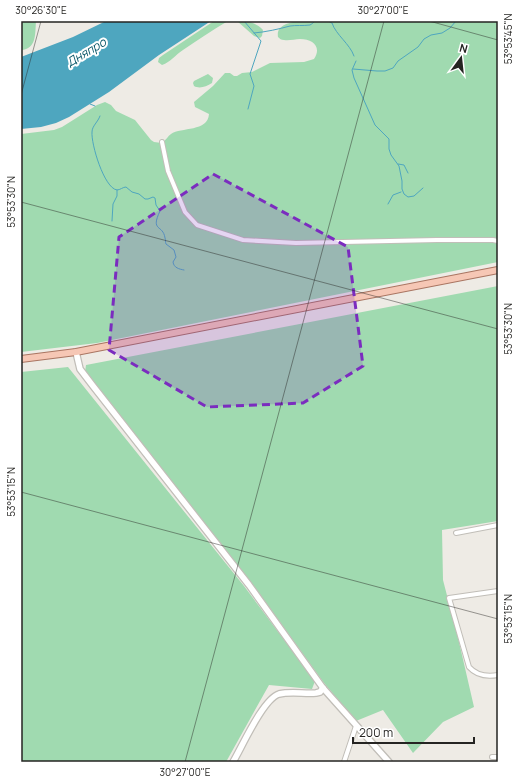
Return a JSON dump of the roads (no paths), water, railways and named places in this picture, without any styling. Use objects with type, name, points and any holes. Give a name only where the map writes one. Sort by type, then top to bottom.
[{"type":"main road","points":[[21,359],[76,352],[498,270]]},
{"type":"street","points":[[162,142],[168,171],[185,212],[197,225],[243,240],[296,243],[437,240],[498,241]]},
{"type":"street","points":[[76,352],[80,369],[249,585],[323,688],[389,762]]},
{"type":"street","points":[[456,533],[498,525]]},
{"type":"street","points":[[498,591],[449,598],[469,667],[476,674],[482,676],[498,675]]},
{"type":"street","points":[[233,762],[256,720],[271,699],[285,693],[316,693],[320,692],[323,688]]},
{"type":"street","points":[[344,762],[356,726]]},
{"type":"street","points":[[492,757],[498,757]]},
{"type":"water","name":"Дняпро","points":[[106,21],[211,21],[159,55],[109,92],[69,117],[56,123],[41,127],[21,129],[21,57],[73,37]]},
{"type":"waterway","points":[[244,21],[261,41],[250,74],[254,86],[248,109]]},
{"type":"waterway","points":[[254,33],[290,26],[310,25],[315,21]]},
{"type":"waterway","points":[[328,21],[332,23],[354,56]]},
{"type":"waterway","points":[[353,69],[385,71],[393,68],[398,61],[418,47],[424,39],[431,35],[442,33],[450,28],[456,21]]},
{"type":"waterway","points":[[356,61],[352,70],[354,78],[375,125],[389,139],[389,149],[391,155],[399,166],[404,194],[408,197],[414,196],[423,188]]},
{"type":"waterway","points":[[90,104],[95,106]]},
{"type":"waterway","points":[[100,116],[93,128],[92,138],[99,165],[107,182],[117,190],[126,187],[145,199],[155,198],[156,205],[160,211],[156,222],[157,225],[164,234],[166,244],[174,250],[176,257],[173,262],[174,266],[184,270]]},
{"type":"waterway","points":[[398,164],[404,165],[408,173]]},
{"type":"waterway","points":[[112,221],[113,204],[117,196],[117,190]]},
{"type":"waterway","points":[[388,204],[393,195],[401,192]]}]
